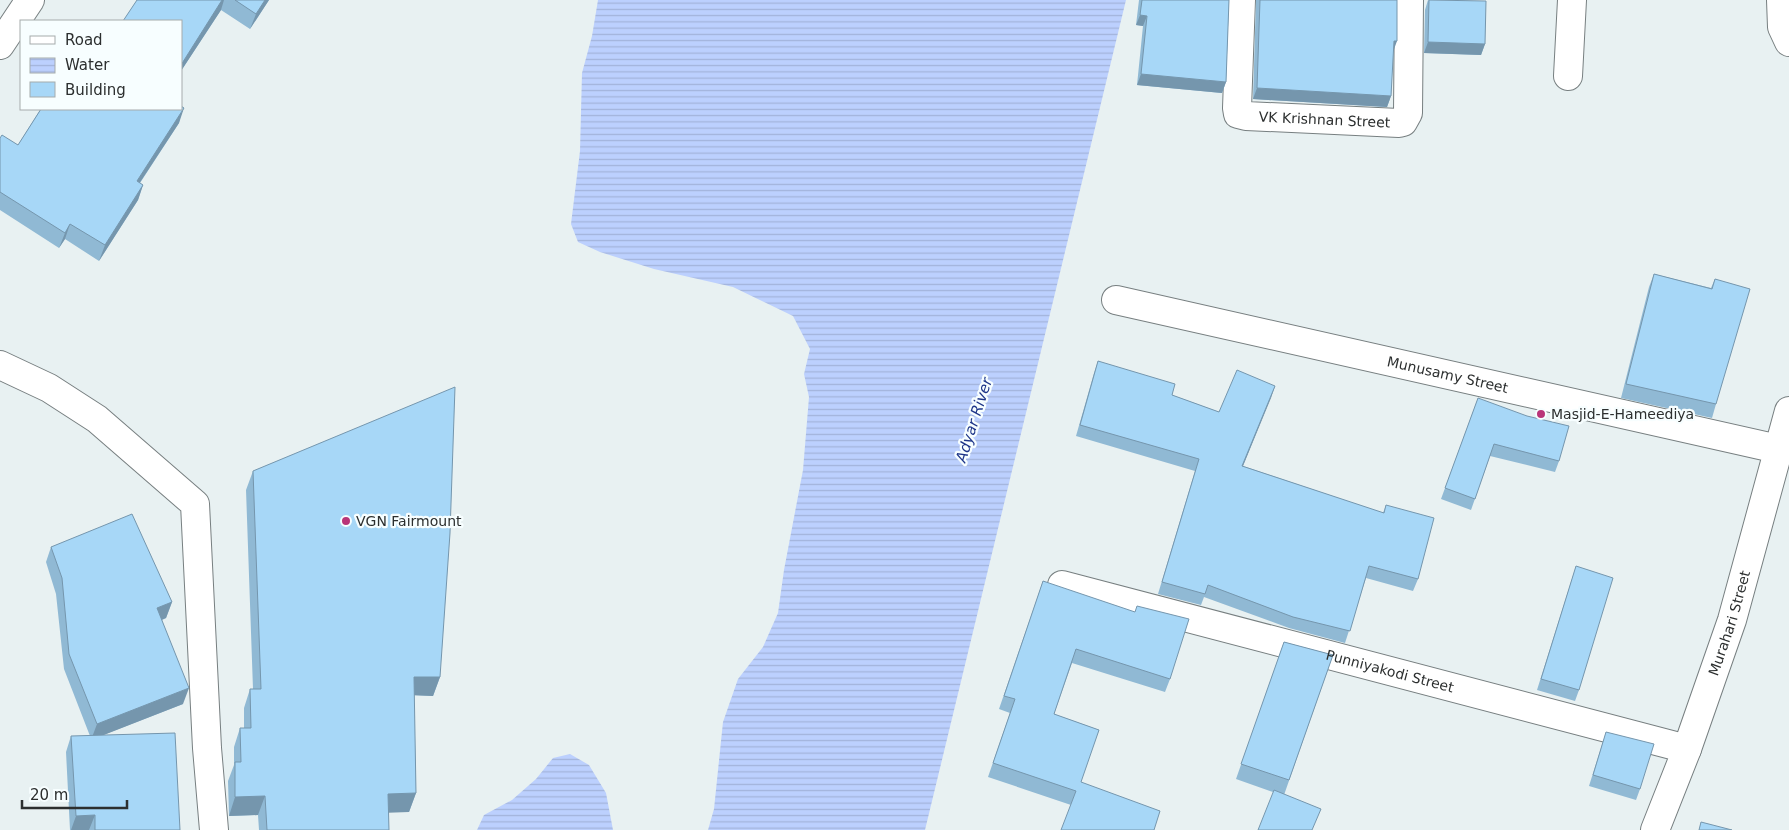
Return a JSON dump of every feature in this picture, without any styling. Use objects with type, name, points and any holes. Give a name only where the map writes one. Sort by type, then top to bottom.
[{"type":"street","points":[[0,45],[30,0]]},
{"type":"street","name":"VK Krishnan Street","points":[[1241,0],[1238,114],[1246,116],[1399,123],[1403,122],[1408,113],[1409,0]]},
{"type":"street","points":[[1568,76],[1572,0]]},
{"type":"street","points":[[1781,0],[1782,27],[1789,42]]},
{"type":"street","name":"Munusamy Street","points":[[1116,300],[1778,449]]},
{"type":"street","points":[[0,364],[49,388],[97,419],[196,504],[207,748],[214,830]]},
{"type":"street","name":"Murahari Street","points":[[1655,830],[1687,748],[1732,620],[1789,411]]},
{"type":"street","name":"Punniyakodi Street","points":[[1062,584],[1687,748]]},
{"type":"water","name":"Adyar River","points":[[598,0],[1126,0],[925,830],[708,830],[714,809],[723,722],[738,679],[763,647],[778,613],[803,470],[809,397],[804,374],[810,349],[793,316],[733,287],[654,269],[600,252],[578,242],[571,224],[580,151],[582,73],[592,36]]},
{"type":"water","points":[[570,754],[589,765],[606,793],[613,830],[477,830],[484,815],[512,800],[536,779],[553,758]]},
{"type":"building","points":[[137,0],[222,0],[182,63],[182,20],[124,20]]},
{"type":"building","points":[[235,0],[265,0],[256,14]]},
{"type":"building","points":[[1142,0],[1229,0],[1226,82],[1141,74],[1147,16],[1140,15]]},
{"type":"building","points":[[1260,0],[1397,0],[1397,41],[1394,41],[1391,96],[1257,88]]},
{"type":"building","points":[[1429,0],[1486,1],[1485,44],[1428,42]]},
{"type":"building","points":[[182,107],[184,108],[137,181],[143,185],[105,245],[70,224],[65,233],[0,192],[0,138],[2,135],[18,145],[40,110],[182,110]]},
{"type":"building","points":[[1654,274],[1712,289],[1715,279],[1750,289],[1716,404],[1626,384]]},
{"type":"building","points":[[1098,361],[1175,384],[1172,395],[1219,412],[1237,370],[1275,386],[1242,466],[1384,513],[1386,505],[1434,518],[1418,579],[1369,566],[1350,631],[1293,617],[1208,585],[1205,594],[1162,582],[1199,459],[1080,425]]},
{"type":"building","name":"VGN Fairmount","points":[[455,387],[450,533],[440,677],[414,677],[416,793],[388,794],[389,830],[267,830],[265,796],[235,797],[235,762],[241,762],[240,728],[251,728],[250,689],[261,689],[253,471]]},
{"type":"building","points":[[1478,398],[1527,416],[1569,426],[1559,461],[1494,444],[1475,499],[1445,488]]},
{"type":"building","points":[[132,514],[172,602],[157,608],[189,688],[97,724],[69,654],[62,578],[51,547]]},
{"type":"building","points":[[1576,566],[1613,578],[1579,690],[1541,679]]},
{"type":"building","points":[[1043,581],[1135,612],[1137,606],[1189,619],[1170,679],[1076,649],[1054,714],[1099,730],[1081,782],[1160,811],[1154,830],[1061,830],[1076,791],[993,763],[1015,699],[1004,696]]},
{"type":"building","points":[[1284,642],[1333,655],[1289,780],[1241,764]]},
{"type":"building","points":[[1606,732],[1654,744],[1640,789],[1593,775]]},
{"type":"building","points":[[175,733],[180,830],[95,830],[95,815],[76,816],[71,736]]},
{"type":"building","points":[[1274,790],[1321,809],[1312,830],[1258,830]]},
{"type":"building","points":[[1701,822],[1732,830],[1699,830]]},
{"type":"place","name":"Masjid-E-Hameediya","points":[[1541,414]]},
{"type":"place","name":"VGN Fairmount","points":[[346,521]]}]
